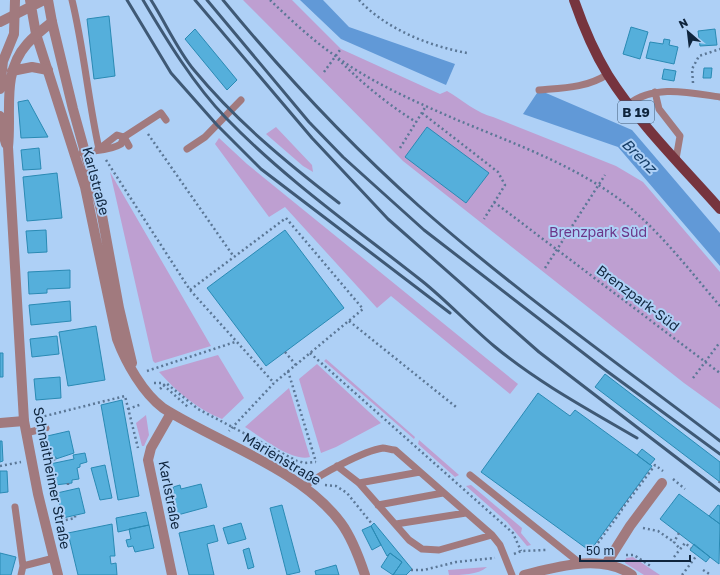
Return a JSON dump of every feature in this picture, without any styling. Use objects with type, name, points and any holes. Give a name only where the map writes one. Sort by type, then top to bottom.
[{"type":"main road","name":"B 19","points":[[574,0],[597,56],[608,74],[629,104],[720,209]]},
{"type":"street","points":[[0,89],[1,59],[14,34],[14,0]]},
{"type":"street","points":[[0,22],[15,15],[30,4],[44,0]]},
{"type":"street","points":[[48,0],[52,22]]},
{"type":"street","name":"Karlstraße","points":[[30,4],[36,34],[76,155],[92,216],[112,320],[122,352],[150,397],[171,413],[149,455],[148,467],[172,575]]},
{"type":"street","name":"Karlstraße","points":[[52,22],[71,102],[101,210],[119,308],[134,372]]},
{"type":"street","name":"Schnaitheimer Straße","points":[[52,22],[36,34],[20,53],[12,71],[9,91],[10,125],[8,147],[24,421],[45,524],[58,575]]},
{"type":"street","points":[[12,71],[32,67],[48,70]]},
{"type":"street","name":"Schnaitheimer Straße","points":[[0,116],[1,126],[8,147]]},
{"type":"street","name":"Marienstraße","points":[[171,413],[304,486],[318,498],[341,524],[351,540],[365,575]]},
{"type":"street","points":[[0,423],[24,421]]},
{"type":"street","points":[[524,575],[563,566],[608,560],[630,526],[664,479]]},
{"type":"street","points":[[608,560],[615,566],[632,575]]},
{"type":"lane","points":[[72,0],[78,23],[91,116],[99,149]]},
{"type":"lane","points":[[539,90],[586,85],[597,82],[608,74]]},
{"type":"lane","points":[[629,104],[642,96],[655,92],[692,93],[720,97]]},
{"type":"lane","points":[[655,92],[659,109],[680,136],[676,159]]},
{"type":"lane","points":[[187,149],[205,137],[241,100]]},
{"type":"lane","points":[[76,155],[99,149],[113,149],[121,144],[124,137],[161,113],[166,120]]},
{"type":"lane","points":[[124,137],[129,146]]},
{"type":"lane","points":[[26,433],[46,428]]},
{"type":"lane","points":[[304,486],[318,476],[337,466],[383,448],[395,450],[492,536],[500,545],[512,575]]},
{"type":"lane","points":[[337,466],[359,483],[410,540],[422,549],[439,550],[492,536]]},
{"type":"lane","points":[[359,483],[420,472]]},
{"type":"lane","points":[[470,475],[581,564]]},
{"type":"lane","points":[[378,505],[443,493]]},
{"type":"lane","points":[[15,507],[23,566],[21,575]]},
{"type":"lane","points":[[396,524],[466,513]]},
{"type":"lane","points":[[23,566],[54,558]]},
{"type":"path","points":[[270,0],[294,23],[335,56],[363,83],[394,108],[416,122]]},
{"type":"path","points":[[359,0],[372,14],[421,40],[442,48],[467,54]]},
{"type":"path","points":[[693,82],[692,69],[699,56],[720,49]]},
{"type":"path","points":[[324,72],[340,50]]},
{"type":"path","points":[[335,56],[384,85],[426,106],[512,142],[561,165],[622,202],[648,226],[720,306]]},
{"type":"path","points":[[400,148],[426,106]]},
{"type":"path","points":[[422,113],[498,172],[505,185],[484,219]]},
{"type":"path","points":[[142,125],[234,257]]},
{"type":"path","points":[[99,149],[190,290],[235,342],[274,383]]},
{"type":"path","points":[[545,268],[605,175]]},
{"type":"path","name":"Brenzpark-Süd","points":[[494,202],[720,373]]},
{"type":"path","points":[[190,290],[286,218],[363,309],[274,383],[220,440]]},
{"type":"path","points":[[349,321],[456,407]]},
{"type":"path","points":[[134,372],[235,342]]},
{"type":"path","points":[[693,378],[720,342]]},
{"type":"path","points":[[285,352],[296,365]]},
{"type":"path","points":[[310,353],[513,533],[521,551]]},
{"type":"path","points":[[288,371],[316,462],[318,476],[326,486],[336,486],[347,493],[372,524]]},
{"type":"path","points":[[128,409],[141,405],[166,383],[198,409],[233,426],[297,461],[304,463],[316,462]]},
{"type":"path","points":[[23,406],[34,405],[36,418],[125,396],[139,449],[149,455]]},
{"type":"path","points":[[0,466],[32,460]]},
{"type":"path","points":[[581,564],[655,465],[664,479]]},
{"type":"path","points":[[673,480],[686,489]]},
{"type":"path","points":[[45,524],[75,518],[75,516]]},
{"type":"path","points":[[630,526],[658,531],[674,542],[680,549]]},
{"type":"path","points":[[674,542],[679,533]]},
{"type":"path","points":[[674,557],[685,543],[691,548]]},
{"type":"path","points":[[411,570],[424,570],[478,559],[505,558],[521,551],[562,549]]},
{"type":"path","points":[[608,560],[634,555],[652,566]]},
{"type":"path","points":[[682,575],[697,555]]},
{"type":"path","points":[[703,570],[711,575]]},
{"type":"green space","name":"Brenzpark Süd","points":[[243,0],[292,0],[341,49],[440,94],[447,91],[481,113],[616,166],[643,182],[720,272],[720,409],[684,383],[403,161]]},
{"type":"green space","points":[[276,127],[312,165],[313,172],[303,166],[266,134]]},
{"type":"green space","points":[[219,138],[247,164],[518,384],[510,394],[391,296],[377,308],[285,207],[269,217],[215,144]]},
{"type":"green space","points":[[110,172],[211,346],[155,363],[153,361]]},
{"type":"green space","points":[[218,355],[244,398],[222,419],[196,405],[159,372]]},
{"type":"green space","points":[[326,359],[415,437],[414,439],[324,361]]},
{"type":"green space","points":[[317,364],[381,423],[336,447],[321,453],[299,379]]},
{"type":"green space","points":[[289,388],[310,457],[303,458],[294,456],[277,448],[245,427]]},
{"type":"green space","points":[[146,415],[149,435],[144,446],[142,446],[136,423]]},
{"type":"green space","points":[[419,440],[459,475],[455,477],[418,444]]},
{"type":"green space","points":[[471,485],[522,528],[521,533],[531,545],[527,546],[507,522],[466,486]]},
{"type":"green space","points":[[633,557],[660,575],[644,575],[625,563],[626,558]]},
{"type":"green space","points":[[487,567],[479,572],[464,575],[449,575],[448,570]]},
{"type":"water","points":[[300,0],[323,0],[349,27],[455,64],[446,85],[341,39]]},
{"type":"water","name":"Brenz","points":[[539,90],[632,130],[720,233],[720,266],[618,147],[523,114]]},
{"type":"building","points":[[109,16],[115,76],[94,79],[87,19]]},
{"type":"building","points":[[631,27],[648,32],[640,59],[623,54]]},
{"type":"building","points":[[195,29],[237,80],[227,90],[185,39]]},
{"type":"building","points":[[715,29],[717,45],[700,46],[698,31]]},
{"type":"building","points":[[664,39],[670,40],[669,45],[678,47],[674,64],[646,58],[650,42],[663,44]]},
{"type":"building","points":[[704,68],[712,68],[711,78],[703,78]]},
{"type":"building","points":[[664,69],[676,71],[674,81],[662,79]]},
{"type":"building","points":[[28,100],[48,137],[21,138],[18,102]]},
{"type":"building","points":[[427,127],[489,173],[466,203],[405,157]]},
{"type":"building","points":[[39,148],[41,169],[23,170],[21,150]]},
{"type":"building","points":[[57,173],[62,218],[27,221],[23,177]]},
{"type":"building","points":[[46,230],[47,252],[28,253],[26,231]]},
{"type":"building","points":[[285,230],[344,308],[266,366],[207,288]]},
{"type":"building","points":[[70,270],[70,288],[47,289],[47,293],[29,294],[28,272]]},
{"type":"building","points":[[70,301],[71,321],[31,325],[29,305]]},
{"type":"building","points":[[96,326],[105,380],[68,386],[59,332]]},
{"type":"building","points":[[57,336],[59,354],[32,357],[30,339]]},
{"type":"building","points":[[0,353],[3,353],[3,377],[0,377]]},
{"type":"building","points":[[605,374],[720,462],[720,482],[595,387]]},
{"type":"building","points":[[60,377],[61,398],[36,400],[34,379]]},
{"type":"building","points":[[538,393],[570,416],[575,410],[652,466],[590,551],[481,472]]},
{"type":"building","points":[[122,400],[139,496],[118,500],[101,405]]},
{"type":"building","points":[[69,431],[74,453],[56,459],[56,457],[48,458],[43,437]]},
{"type":"building","points":[[0,441],[2,441],[3,461],[0,462]]},
{"type":"building","points":[[642,449],[655,459],[650,465],[637,455]]},
{"type":"building","points":[[85,453],[87,462],[80,464],[80,467],[77,468],[79,479],[72,480],[72,483],[55,485],[50,464],[74,459],[73,455]]},
{"type":"building","points":[[105,465],[112,498],[100,500],[91,468]]},
{"type":"building","points":[[0,471],[7,471],[8,492],[0,493]]},
{"type":"building","points":[[201,484],[207,507],[174,516],[168,492],[174,491],[173,487],[180,485],[181,489]]},
{"type":"building","points":[[79,488],[85,513],[63,518],[57,493]]},
{"type":"building","points":[[679,494],[720,524],[719,564],[660,519]]},
{"type":"building","points":[[282,505],[300,572],[287,575],[270,508]]},
{"type":"building","points":[[718,505],[720,506],[720,524],[709,516]]},
{"type":"building","points":[[146,512],[149,525],[118,532],[116,518]]},
{"type":"building","points":[[241,523],[246,539],[228,544],[223,528]]},
{"type":"building","points":[[374,523],[412,569],[406,575],[393,575],[402,562],[390,553],[387,556],[371,526]]},
{"type":"building","points":[[112,524],[115,556],[110,556],[111,564],[116,563],[117,575],[78,575],[68,533]]},
{"type":"building","points":[[149,525],[154,548],[135,552],[133,546],[128,547],[126,540],[131,539],[129,529]]},
{"type":"building","points":[[214,525],[218,541],[207,544],[214,575],[189,575],[179,533]]},
{"type":"building","points":[[371,526],[381,545],[372,550],[362,530]]},
{"type":"building","points":[[694,544],[710,557],[706,562],[690,550]]},
{"type":"building","points":[[249,548],[254,567],[248,569],[243,550]]},
{"type":"building","points":[[0,553],[16,557],[11,575],[0,575]]},
{"type":"building","points":[[390,553],[402,562],[393,575],[381,567]]},
{"type":"building","points":[[336,565],[339,575],[316,575],[315,571]]},
{"type":"railway","points":[[127,0],[171,73],[217,125],[261,169],[450,313]]},
{"type":"railway","points":[[143,0],[171,46],[214,105],[272,162],[422,281],[494,346],[528,372],[545,384],[637,438]]},
{"type":"railway","points":[[151,0],[182,54],[210,89],[263,141],[300,173],[339,203]]},
{"type":"railway","points":[[195,0],[312,138],[388,219],[539,352],[720,491]]},
{"type":"railway","points":[[207,0],[309,122],[343,157],[424,230],[604,369],[720,454]]},
{"type":"railway","points":[[223,0],[317,107],[367,158],[419,206],[529,297],[720,441]]}]
